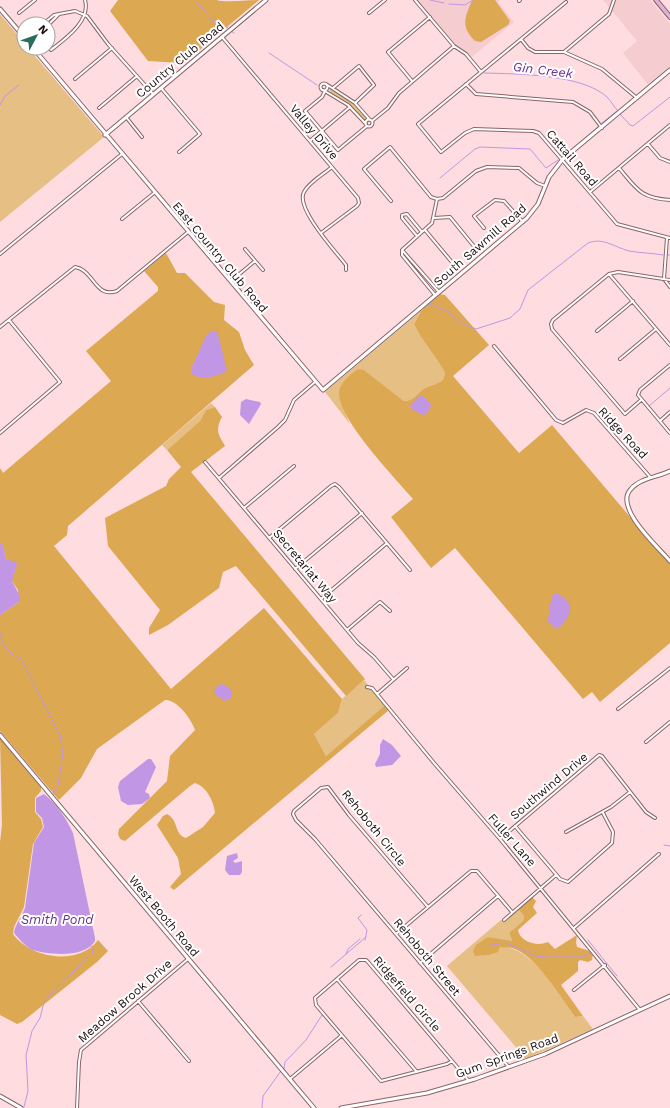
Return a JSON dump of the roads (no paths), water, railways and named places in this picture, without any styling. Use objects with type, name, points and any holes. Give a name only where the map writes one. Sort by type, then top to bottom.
[{"type":"main road","points":[[656,0],[670,17]]},
{"type":"street","points":[[19,14],[35,0]]},
{"type":"street","points":[[56,46],[74,30],[82,20],[86,4],[85,0]]},
{"type":"street","name":"Country Club Road","points":[[105,134],[266,0]]},
{"type":"street","points":[[370,13],[385,0]]},
{"type":"street","points":[[415,0],[454,46],[466,54],[481,72]]},
{"type":"street","points":[[564,52],[609,14],[614,0]]},
{"type":"street","points":[[566,2],[466,84],[476,94],[573,102],[590,112],[602,128]]},
{"type":"street","points":[[0,9],[16,28]]},
{"type":"street","points":[[52,16],[54,14],[70,11],[83,14],[91,21],[112,48],[153,94]]},
{"type":"street","points":[[56,17],[59,14]]},
{"type":"street","points":[[412,81],[388,52],[430,17]]},
{"type":"street","name":"Valley Drive","points":[[222,37],[311,140],[358,198],[359,202],[321,233]]},
{"type":"street","points":[[521,39],[528,48],[535,52],[564,52],[602,69],[637,98]]},
{"type":"street","points":[[326,84],[328,88],[324,91],[322,97],[305,111],[338,150],[366,125],[367,121],[371,121],[388,108],[398,94],[454,46]]},
{"type":"street","points":[[75,79],[112,48]]},
{"type":"street","name":"East Country Club Road","points":[[40,56],[154,193],[323,390]]},
{"type":"street","points":[[333,88],[359,66],[374,85],[355,103]]},
{"type":"street","name":"South Sawmill Road","points":[[323,390],[523,222],[536,207],[554,169],[563,159],[670,70]]},
{"type":"street","points":[[99,108],[137,76]]},
{"type":"street","points":[[326,84],[355,103],[371,121],[372,126],[366,125],[350,107],[324,91],[321,85],[326,84]]},
{"type":"street","name":"Cattail Road","points":[[466,84],[418,124],[441,152],[465,133],[474,129],[533,131],[544,137],[617,224],[669,238]]},
{"type":"street","points":[[161,88],[200,134],[180,152]]},
{"type":"street","points":[[311,140],[350,107]]},
{"type":"street","points":[[126,117],[142,138]]},
{"type":"street","points":[[590,192],[670,125]]},
{"type":"street","points":[[648,144],[660,158],[670,162]]},
{"type":"street","points":[[391,201],[364,169],[390,147],[431,197],[437,199],[443,198],[476,171],[487,166],[519,168],[537,183],[545,186]]},
{"type":"street","points":[[0,254],[122,154]]},
{"type":"street","points":[[332,167],[303,194],[302,199],[311,220],[346,265],[346,270]]},
{"type":"street","points":[[619,168],[641,194],[656,199],[670,200]]},
{"type":"street","points":[[122,219],[154,193]]},
{"type":"street","points":[[402,250],[432,224],[437,199]]},
{"type":"street","points":[[484,228],[474,216],[495,200],[502,200],[507,203],[523,222]]},
{"type":"street","points":[[417,236],[402,218],[404,214],[407,214],[422,232]]},
{"type":"street","points":[[434,218],[450,217],[477,250],[475,252],[471,252]]},
{"type":"street","points":[[425,230],[456,267]]},
{"type":"street","points":[[0,327],[75,267],[82,268],[103,292],[110,293],[117,291],[188,232]]},
{"type":"street","points":[[669,238],[664,279],[670,287]]},
{"type":"street","points":[[245,249],[263,270]]},
{"type":"street","points":[[402,250],[440,293]]},
{"type":"street","points":[[402,250],[402,255],[436,296]]},
{"type":"street","points":[[230,282],[255,261]]},
{"type":"street","points":[[642,400],[625,414],[552,329],[551,324],[553,320],[610,274],[618,272],[670,280]]},
{"type":"street","points":[[610,274],[670,345]]},
{"type":"street","points":[[597,331],[633,301]]},
{"type":"street","points":[[0,433],[60,382],[9,320]]},
{"type":"street","points":[[620,359],[656,329]]},
{"type":"street","name":"Ridge Road","points":[[494,346],[556,420],[563,423],[586,410],[594,413],[652,478]]},
{"type":"street","points":[[670,365],[640,390],[638,395],[670,433]]},
{"type":"street","points":[[219,478],[278,427],[285,420],[294,400],[315,382]]},
{"type":"street","points":[[660,421],[670,412]]},
{"type":"street","name":"Secretariat Way","points":[[205,462],[358,643],[374,657],[393,679]]},
{"type":"street","points":[[244,508],[294,466]]},
{"type":"street","points":[[670,471],[631,488],[626,498],[626,506],[632,516],[670,561]]},
{"type":"street","points":[[269,538],[335,484],[362,513],[410,570]]},
{"type":"street","points":[[295,569],[362,513]]},
{"type":"street","points":[[321,599],[387,543]]},
{"type":"street","points":[[347,630],[380,602],[390,610]]},
{"type":"street","points":[[377,694],[407,668]]},
{"type":"street","points":[[618,709],[670,668]]},
{"type":"street","name":"Fuller Lane","points":[[367,687],[372,688],[434,763],[500,839],[605,965],[640,1010]]},
{"type":"street","points":[[646,742],[670,722]]},
{"type":"street","name":"West Booth Road","points":[[0,735],[314,1108]]},
{"type":"street","name":"Southwind Drive","points":[[500,839],[599,756],[602,756],[646,812],[655,818]]},
{"type":"street","name":"Rehoboth Circle","points":[[332,858],[296,820],[293,814],[296,809],[321,788],[326,786],[336,796],[349,815],[428,907]]},
{"type":"street","points":[[566,832],[603,813],[630,792]]},
{"type":"street","points":[[515,826],[556,875],[560,879],[568,882],[612,843],[614,835],[603,813]]},
{"type":"street","points":[[574,928],[659,854]]},
{"type":"street","name":"Rehoboth Street","points":[[332,858],[509,1067]]},
{"type":"street","points":[[396,934],[471,871],[477,871],[512,912]]},
{"type":"street","points":[[504,920],[556,875]]},
{"type":"street","points":[[420,963],[498,896]]},
{"type":"street","name":"Meadow Brook Drive","points":[[77,1108],[78,1062],[81,1050],[188,959]]},
{"type":"street","name":"Ridgefield Circle","points":[[417,1072],[381,1082],[316,1006],[314,1000],[317,996],[359,960],[366,960],[469,1081]]},
{"type":"street","points":[[574,990],[605,965]]},
{"type":"street","points":[[337,978],[417,1072],[447,1064],[452,1061]]},
{"type":"street","name":"Gum Springs Road","points":[[341,1108],[427,1093],[469,1081],[544,1054],[670,996]]},
{"type":"street","points":[[138,1001],[189,1061]]},
{"type":"street","points":[[290,1078],[341,1036]]},
{"type":"street","points":[[0,1096],[21,1108]]},
{"type":"water","points":[[211,331],[216,331],[217,333],[227,371],[210,377],[196,376],[192,374],[191,369],[206,336]]},
{"type":"water","points":[[422,395],[430,403],[431,407],[426,414],[423,415],[413,410],[410,406]]},
{"type":"water","points":[[246,399],[260,402],[261,404],[249,424],[240,415],[241,402]]},
{"type":"water","points":[[0,544],[3,545],[6,559],[16,562],[17,564],[12,581],[20,596],[19,602],[0,615]]},
{"type":"water","points":[[557,593],[567,601],[570,611],[562,625],[557,629],[547,621],[552,597]]},
{"type":"water","points":[[222,684],[230,689],[232,693],[231,698],[225,701],[214,692],[217,686]]},
{"type":"water","points":[[383,739],[392,745],[401,756],[392,765],[376,767],[375,764],[380,754],[380,745]]},
{"type":"water","points":[[148,759],[151,759],[156,767],[145,792],[149,794],[150,798],[142,804],[128,805],[121,801],[118,787],[120,781]]},
{"type":"water","name":"Smith Pond","points":[[44,794],[61,812],[73,833],[95,938],[95,941],[90,946],[76,953],[57,954],[33,950],[25,945],[14,933],[25,908],[34,843],[44,827],[42,818],[36,812],[36,798]]},
{"type":"water","points":[[237,853],[238,858],[233,861],[235,863],[242,861],[242,872],[240,875],[229,875],[225,870],[227,856]]},
{"type":"waterway","points":[[195,0],[221,30],[228,27]]},
{"type":"waterway","points":[[430,0],[444,3]]},
{"type":"waterway","points":[[449,4],[465,5],[473,0]]},
{"type":"waterway","name":"Gin Creek","points":[[269,53],[317,85]]},
{"type":"waterway","name":"Gin Creek","points":[[484,73],[531,75],[582,84],[596,89],[607,97],[618,111]]},
{"type":"waterway","points":[[0,105],[5,96],[19,85]]},
{"type":"waterway","name":"Gin Creek","points":[[620,114],[630,125],[633,126],[670,97]]},
{"type":"waterway","points":[[602,123],[617,111]]},
{"type":"waterway","points":[[564,156],[599,126]]},
{"type":"waterway","points":[[440,178],[475,149],[480,147],[530,149],[546,168],[558,160]]},
{"type":"waterway","points":[[429,304],[445,310],[462,323],[476,329],[510,318],[520,309],[528,290],[588,243],[593,241],[608,243],[629,251],[663,255]]},
{"type":"waterway","points":[[649,406],[670,388]]},
{"type":"waterway","points":[[0,633],[7,649],[21,659],[60,735],[63,754],[58,785],[53,795]]},
{"type":"waterway","points":[[664,845],[670,846]]},
{"type":"waterway","points":[[361,915],[358,918],[367,930],[365,940]]},
{"type":"waterway","points":[[331,967],[366,937]]},
{"type":"waterway","points":[[346,954],[348,949],[360,939]]},
{"type":"waterway","points":[[588,940],[617,976]]},
{"type":"waterway","points":[[485,946],[506,943],[536,956],[545,957],[583,957],[591,952]]},
{"type":"waterway","points":[[24,1107],[28,1091],[26,1055],[32,1031],[40,1018],[44,1002],[58,986],[92,954],[93,950],[91,946]]},
{"type":"waterway","points":[[284,1069],[285,1062],[306,1040],[322,1015]]},
{"type":"waterway","points":[[262,1108],[263,1096],[281,1071]]}]
